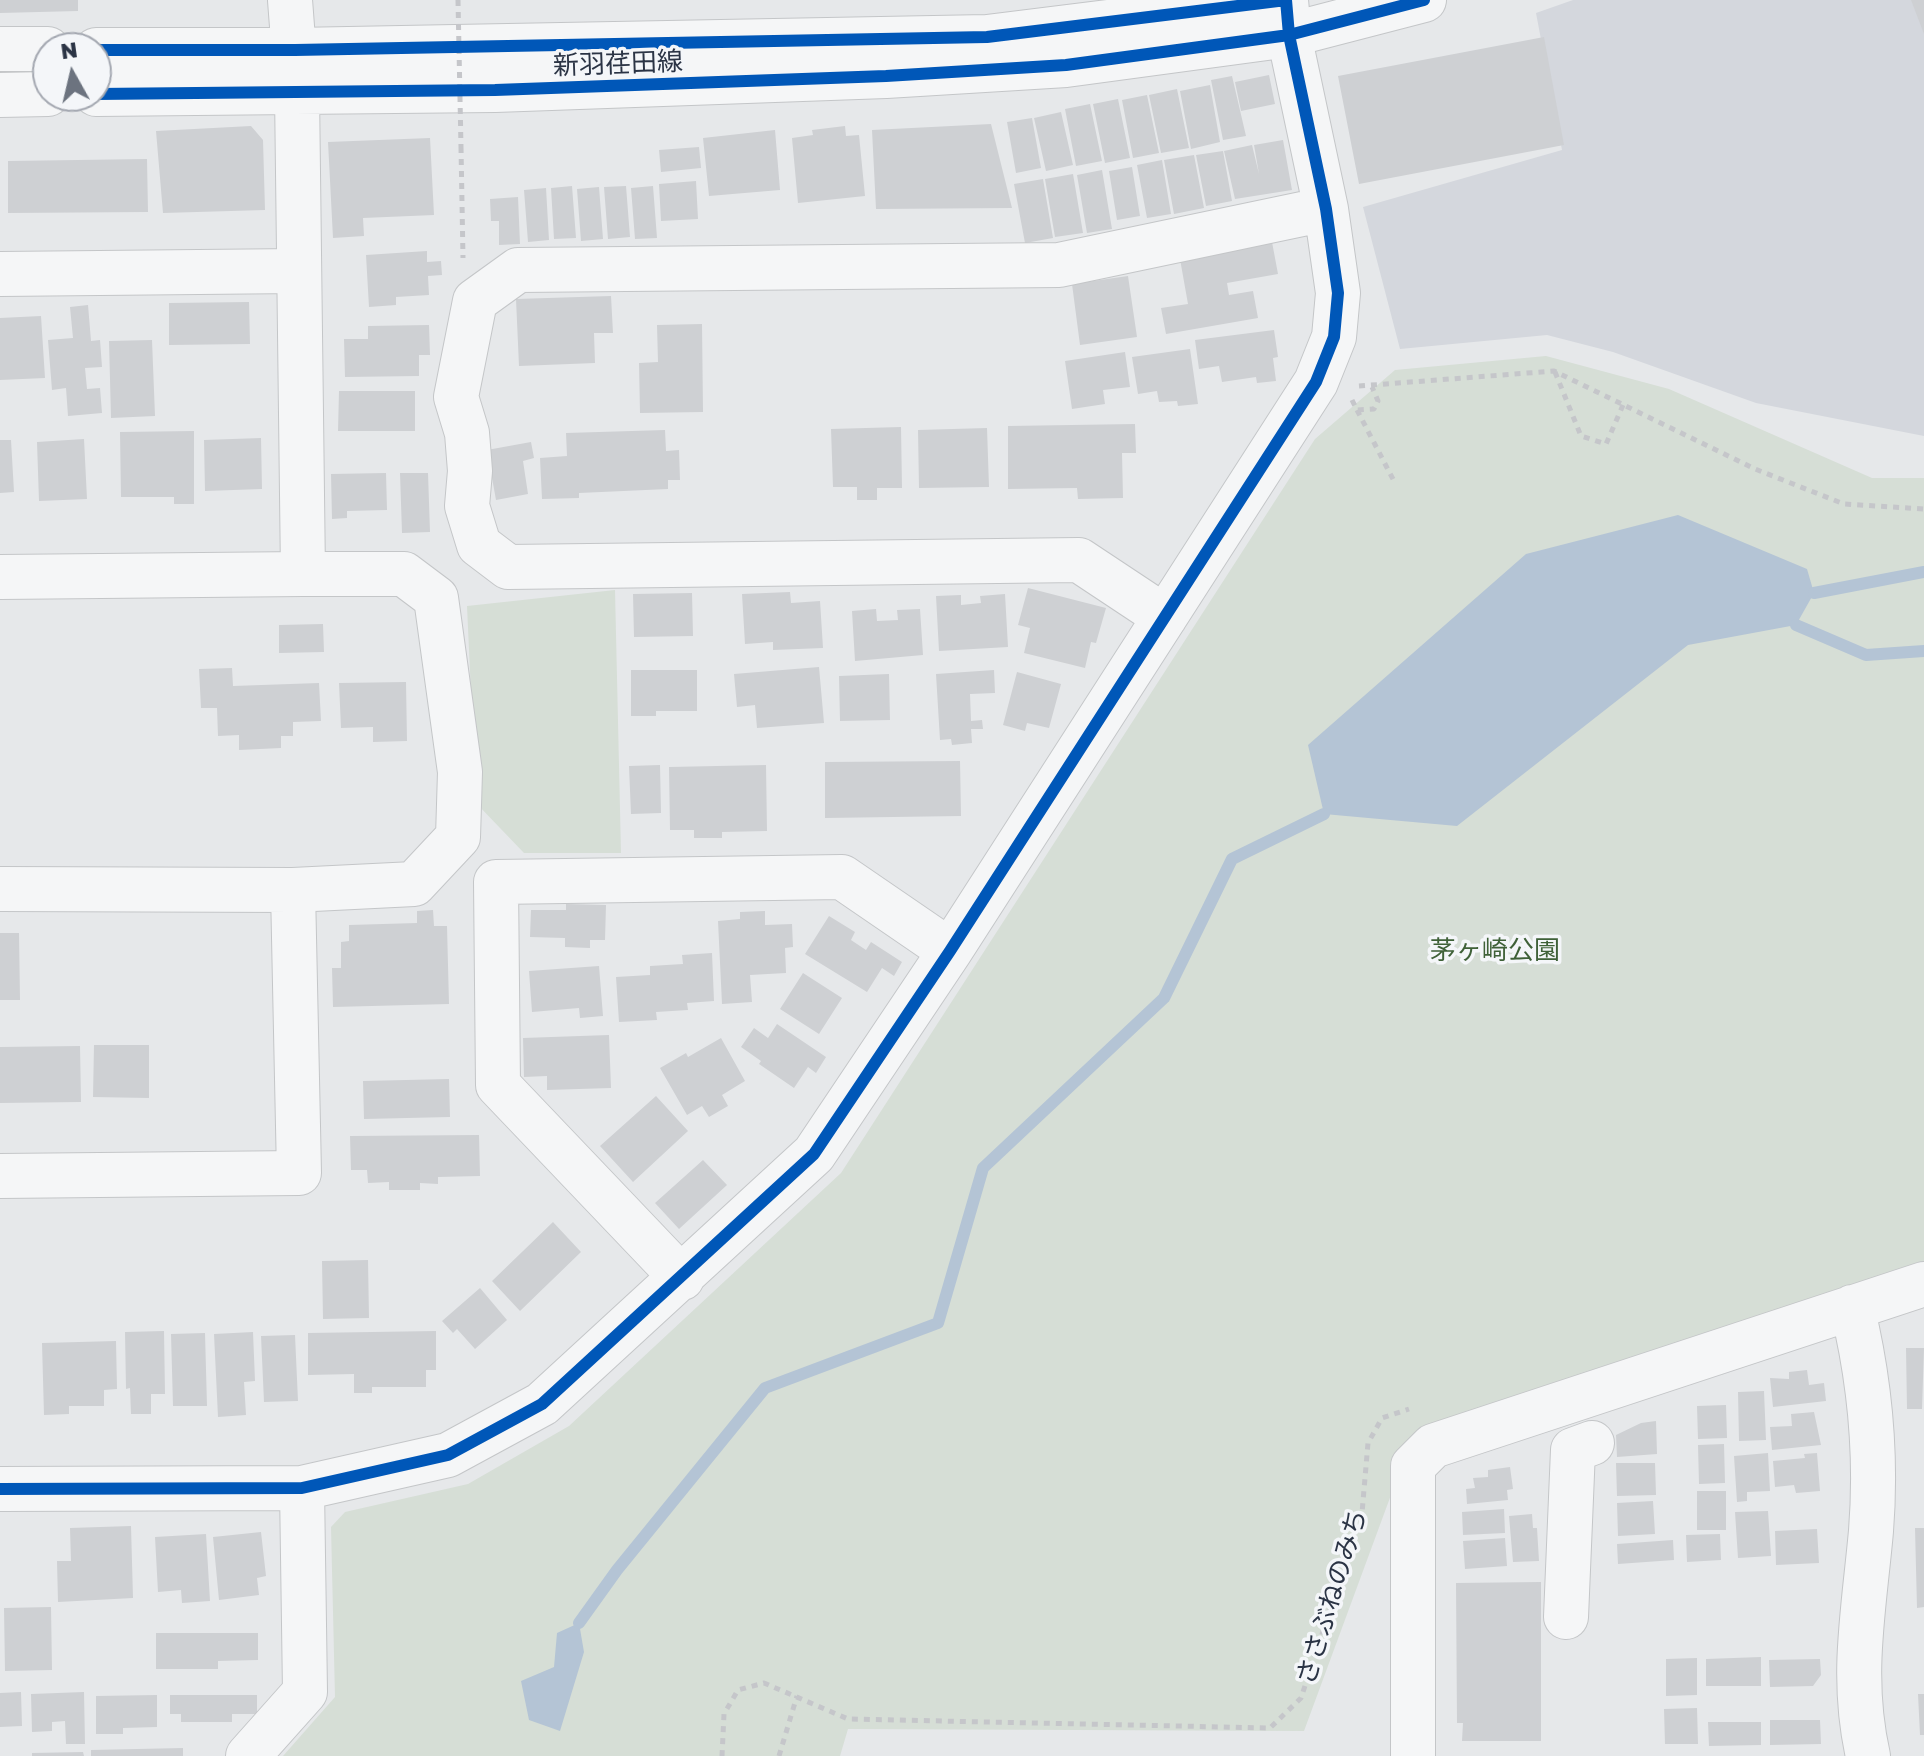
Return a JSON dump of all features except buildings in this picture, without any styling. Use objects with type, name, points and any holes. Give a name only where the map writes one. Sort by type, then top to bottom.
[{"type":"street","points":[[290,0],[296,71],[303,574]]},
{"type":"street","name":"新羽荏田線","points":[[112,92],[296,71],[987,37],[1424,0]]},
{"type":"street","points":[[0,1489],[302,1488],[448,1455],[542,1404],[814,1154],[950,951],[1316,382],[1334,337],[1338,293],[1326,209],[1287,12]]},
{"type":"street","points":[[0,49],[32,49]]},
{"type":"street","name":"新羽荏田線","points":[[112,52],[296,71]]},
{"type":"street","points":[[0,95],[32,94]]},
{"type":"street","points":[[1165,617],[1079,560],[508,567],[479,545],[467,506],[470,471],[467,433],[456,397],[475,301],[518,270],[1059,265],[1326,209]]},
{"type":"street","points":[[0,274],[298,271]]},
{"type":"street","points":[[0,577],[404,574],[436,598],[460,772],[458,837],[414,884],[293,890],[0,889]]},
{"type":"street","points":[[682,1278],[498,1085],[496,882],[842,877],[950,951]]},
{"type":"street","points":[[0,1176],[299,1173],[293,890]]},
{"type":"street","points":[[1413,1756],[1413,1466],[1433,1446],[1924,1284]]},
{"type":"street","points":[[1852,1307],[1865,1362],[1872,1414],[1871,1530],[1859,1626],[1858,1713],[1868,1756]]},
{"type":"street","points":[[1579,1600],[1573,1450],[1592,1443],[1583,1397]]},
{"type":"street","points":[[248,1756],[305,1692],[302,1488]]},
{"type":"path","points":[[458,0],[463,261],[475,301]]},
{"type":"path","points":[[1316,382],[1371,386],[1554,371],[1755,469],[1844,504],[1924,509]]},
{"type":"path","points":[[1554,371],[1581,436],[1606,444],[1623,405]]},
{"type":"path","points":[[1362,386],[1352,393],[1357,410],[1395,483]]},
{"type":"path","points":[[1357,410],[1374,409],[1378,401],[1371,386]]},
{"type":"path","points":[[779,1756],[797,1695]]},
{"type":"shaded area","points":[[1573,0],[1924,0],[1924,436],[1756,403],[1613,352],[1547,335],[1400,349],[1363,207],[1562,150],[1536,13]]},
{"type":"green space","name":"茅ヶ崎公園","points":[[1546,356],[1669,389],[1872,478],[1924,478],[1924,1262],[1432,1425],[1405,1457],[1304,1731],[848,1729],[840,1756],[283,1756],[335,1697],[331,1527],[345,1512],[468,1484],[569,1426],[841,1173],[1315,439],[1395,370]]},
{"type":"green space","points":[[615,590],[621,853],[524,853],[476,803],[467,606]]},
{"type":"water","points":[[1678,515],[1807,569],[1814,593],[1796,625],[1688,645],[1457,826],[1324,814],[1308,745],[1526,554]]},
{"type":"water","points":[[579,1623],[584,1652],[560,1731],[529,1720],[521,1681],[554,1667],[557,1633]]},
{"type":"waterway","points":[[1814,593],[1924,572]]},
{"type":"waterway","points":[[1796,625],[1866,655],[1924,651]]},
{"type":"waterway","points":[[579,1623],[617,1570],[765,1388],[938,1323],[983,1168],[1164,998],[1232,859],[1324,814]]},
{"type":"cycle path","points":[[112,50],[295,50],[987,37],[1286,0]]},
{"type":"cycle path","points":[[0,1489],[302,1488],[448,1455],[542,1404],[814,1154],[950,951],[1316,382],[1334,337],[1338,293],[1326,209],[1289,35],[1286,0]]},
{"type":"cycle path","points":[[112,94],[495,90],[886,76],[1066,65],[1289,35],[1424,0]]}]
